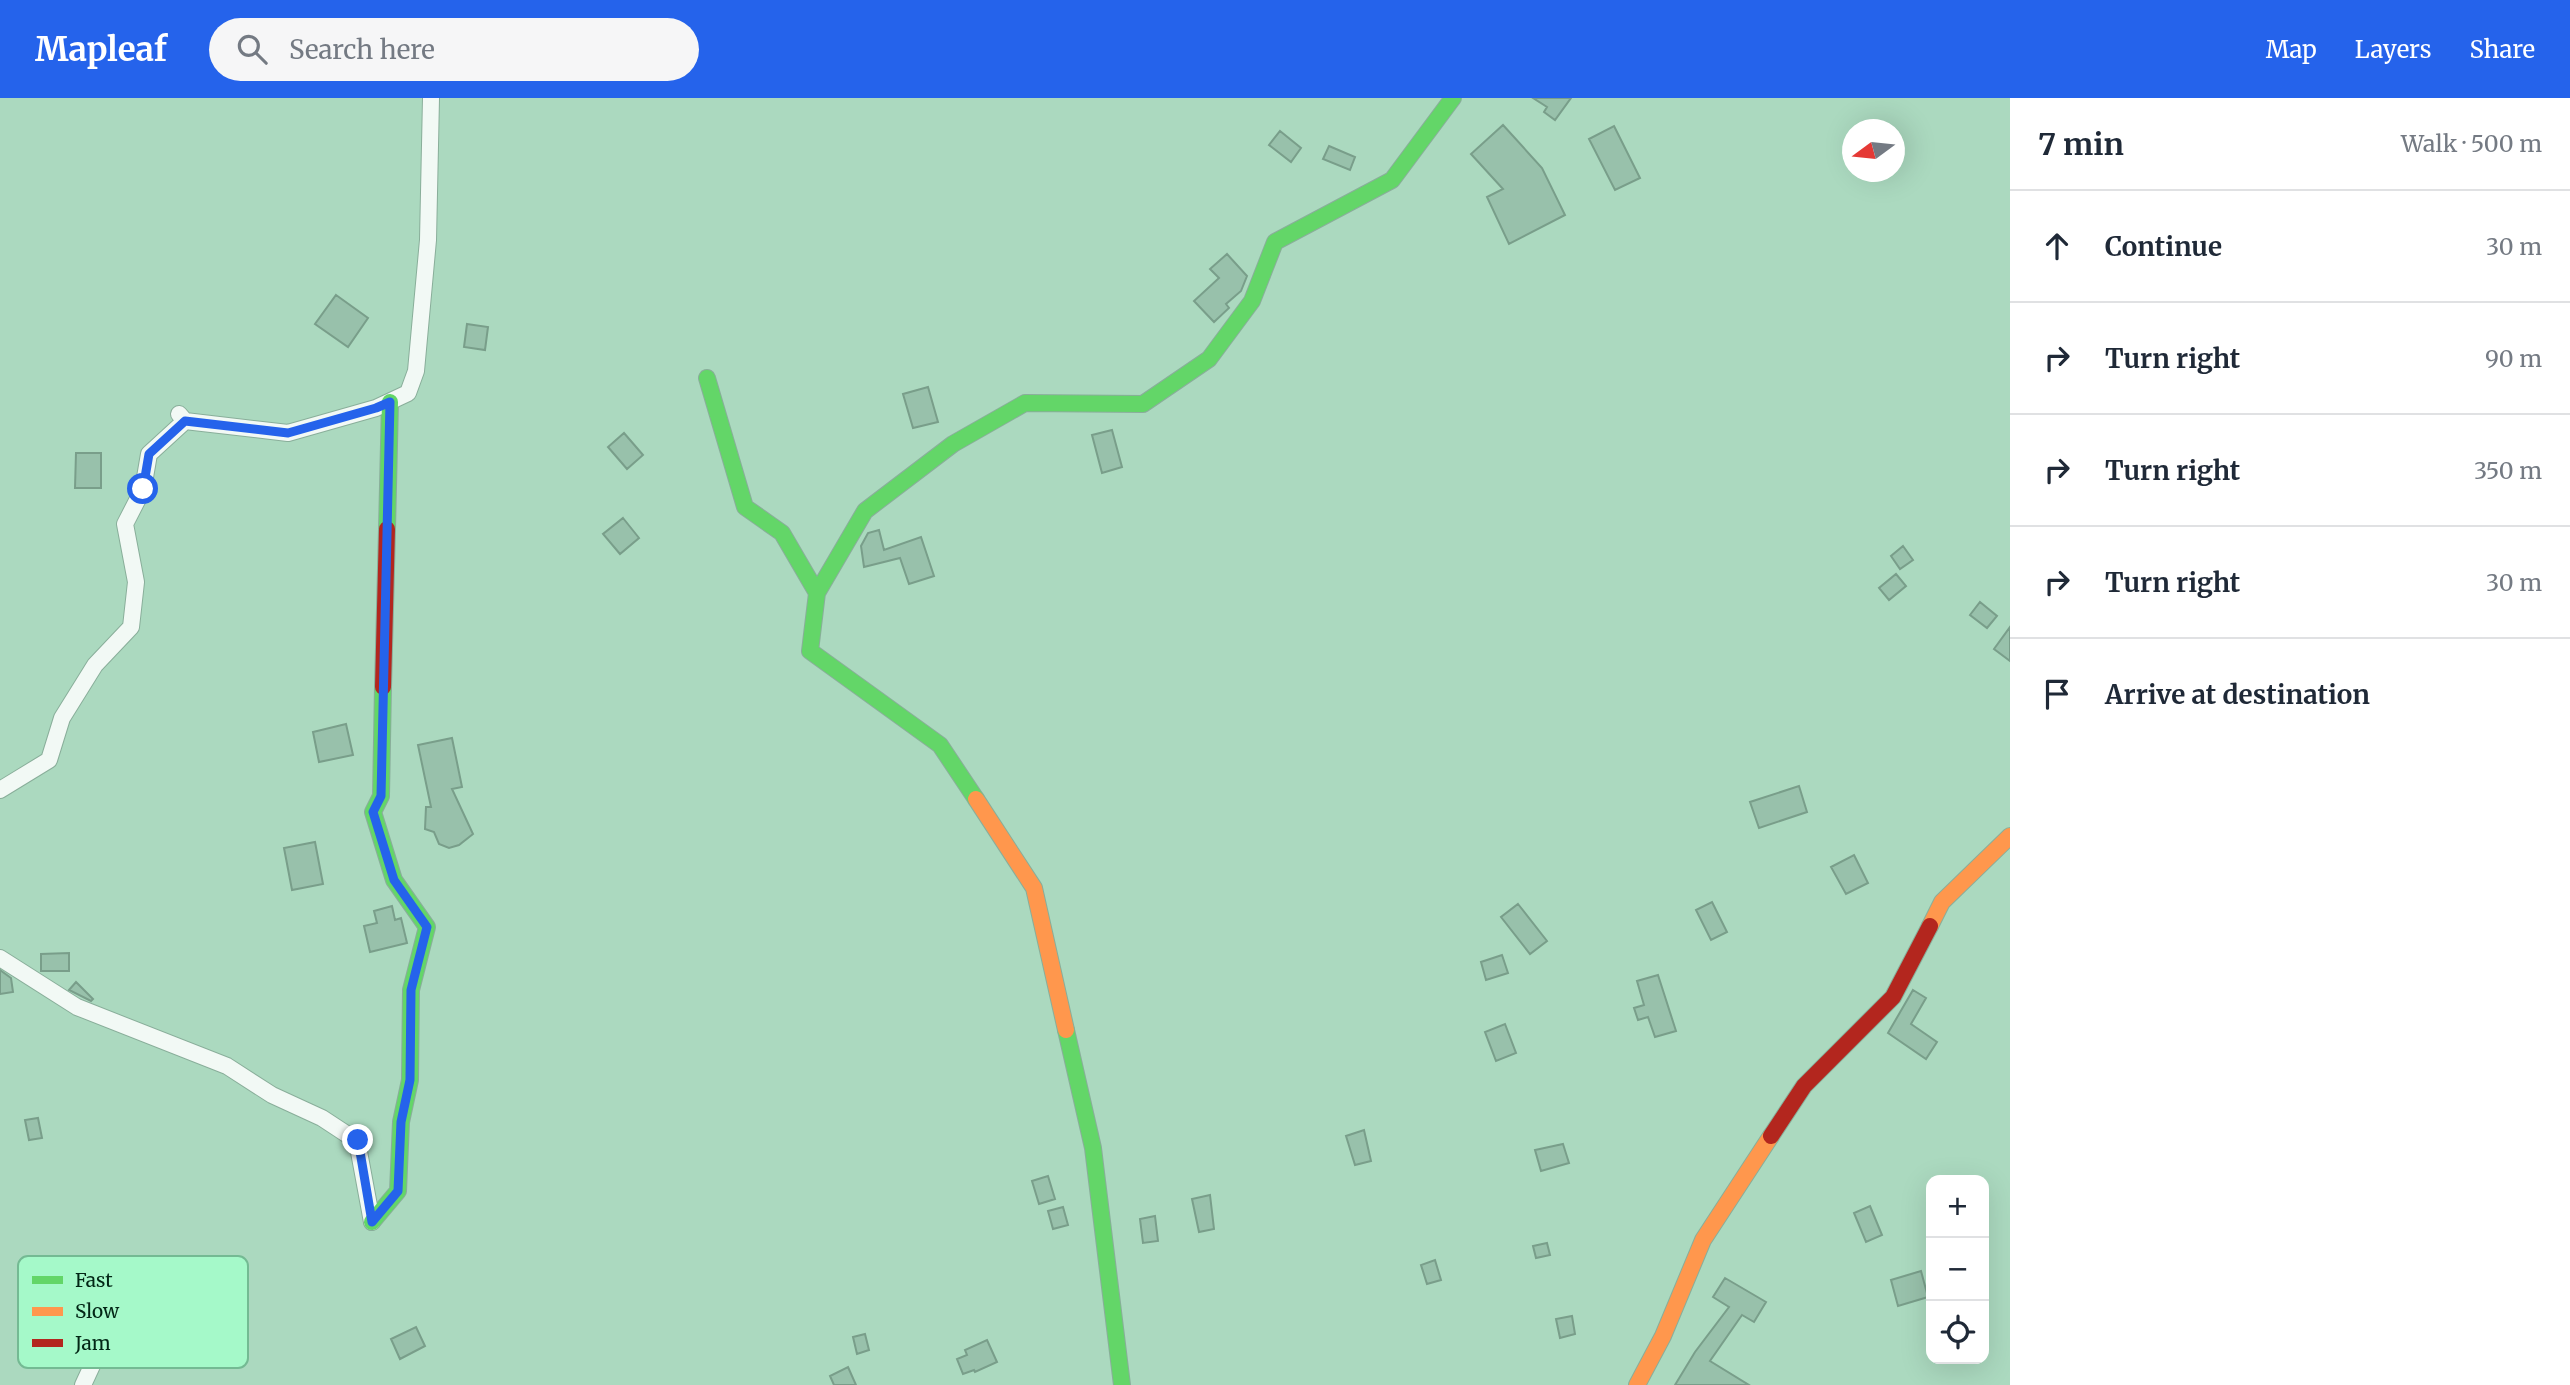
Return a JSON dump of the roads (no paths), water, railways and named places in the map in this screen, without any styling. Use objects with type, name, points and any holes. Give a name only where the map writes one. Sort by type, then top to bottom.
[{"type":"street","points":[[0,790],[49,760],[62,718],[95,665],[131,627],[136,582],[125,524],[143,489],[149,454],[182,417],[288,433],[376,408],[408,393],[416,370],[428,240],[431,98]]},
{"type":"street","points":[[1122,1385],[1093,1148],[1034,888],[940,745],[810,651],[817,593],[865,511],[953,444],[1026,403],[1143,404],[1209,359],[1252,301],[1275,242],[1392,180],[1453,98]]},
{"type":"street","points":[[707,378],[745,507],[782,533],[817,593]]},
{"type":"street","points":[[0,958],[77,1007],[227,1066],[272,1095],[322,1118],[358,1140],[372,1222],[398,1191],[401,1122],[410,1080],[411,990],[427,927],[394,880],[373,812],[381,796],[390,402]]},
{"type":"street","points":[[1637,1385],[1663,1336],[1703,1240],[1804,1086],[1893,997],[1942,902],[2010,836]]},
{"type":"street","points":[[83,1385],[91,1368]]}]
